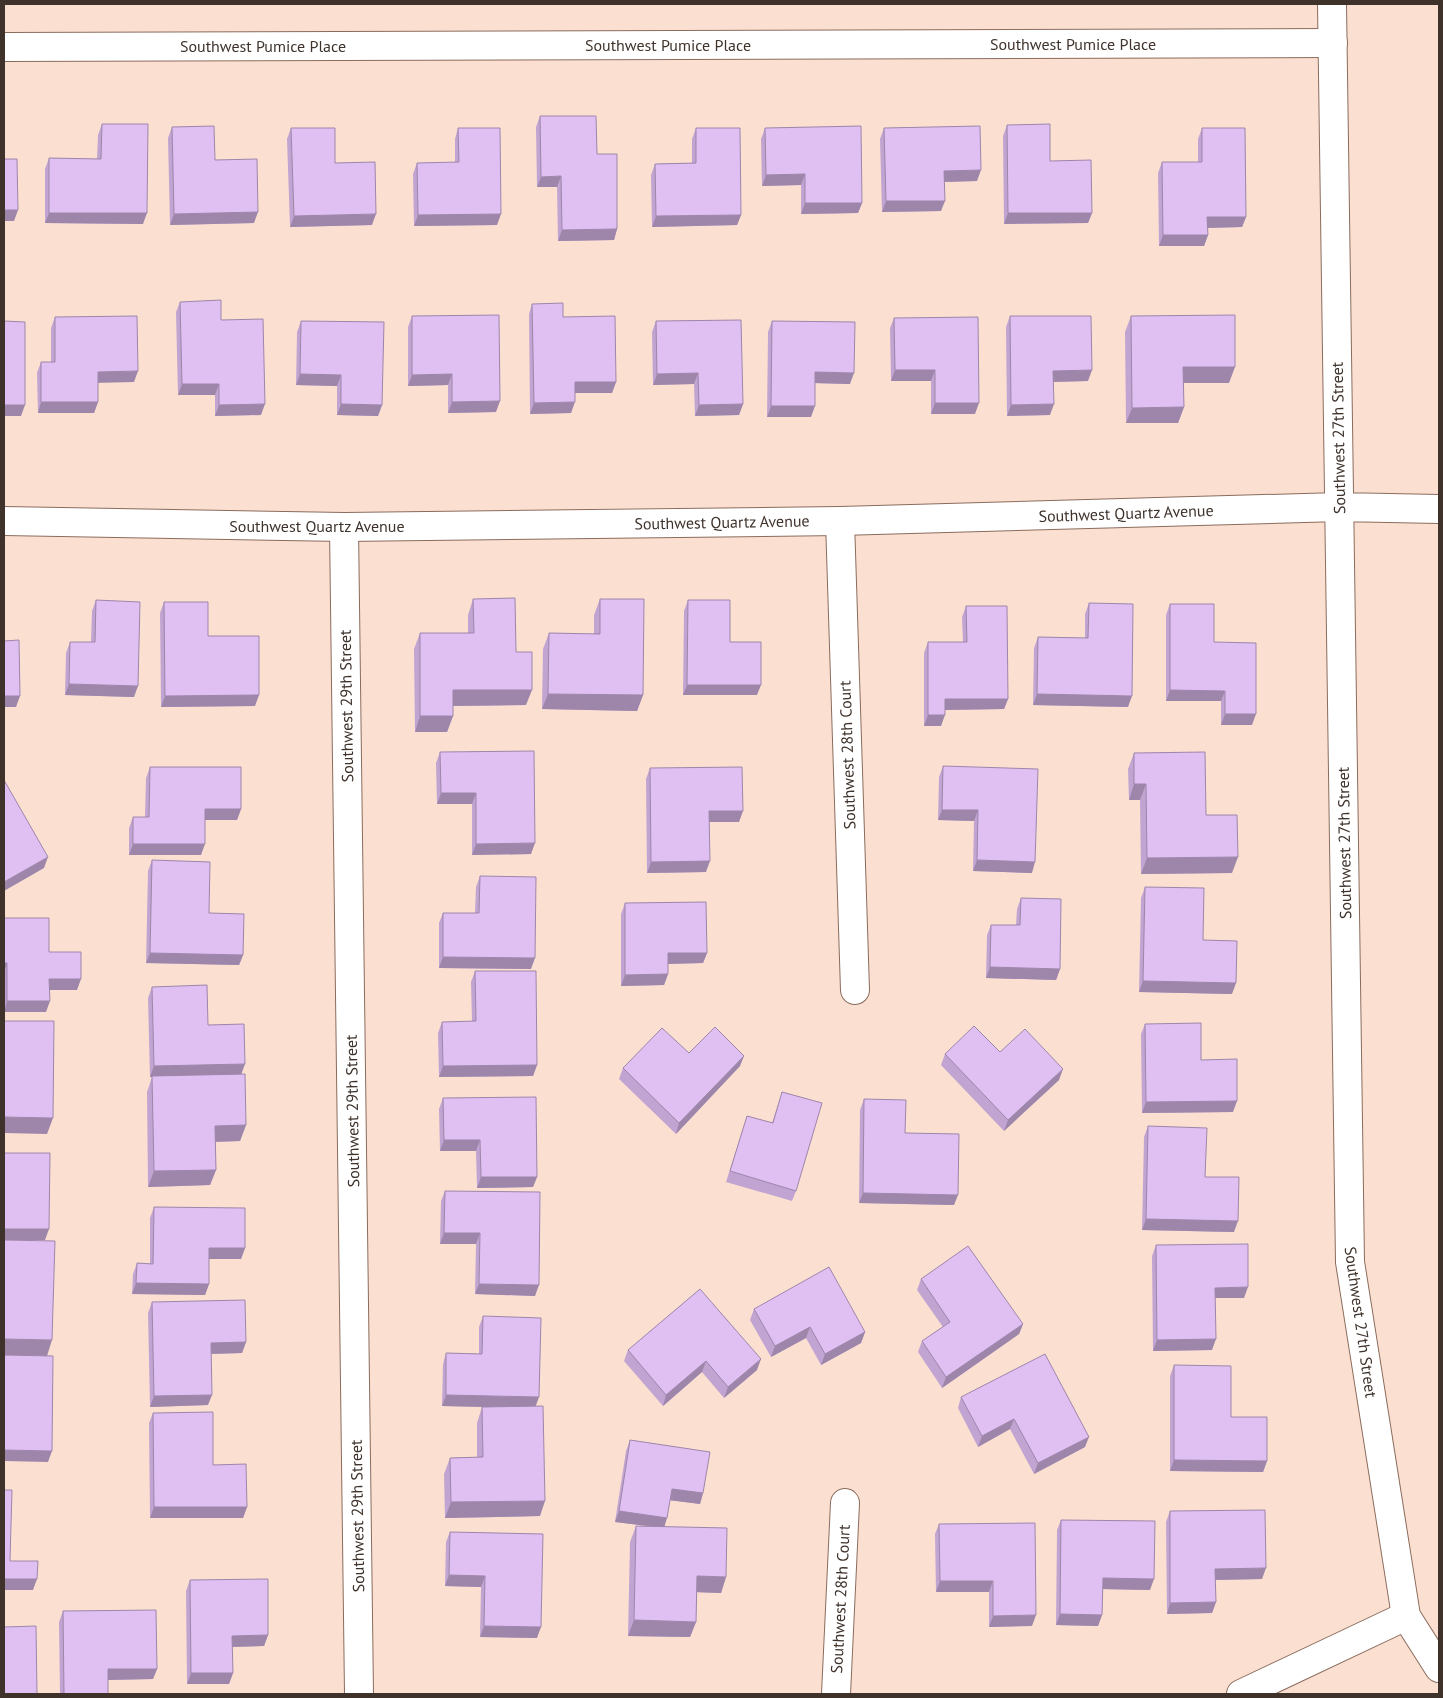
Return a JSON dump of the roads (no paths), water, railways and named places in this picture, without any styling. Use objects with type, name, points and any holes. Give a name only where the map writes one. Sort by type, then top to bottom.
[{"type":"street","name":"Southwest 27th Street","points":[[1332,4],[1350,1262],[1406,1616],[1439,1668]]},
{"type":"street","name":"Southwest Pumice Place","points":[[4,47],[1333,43]]},
{"type":"street","name":"Southwest Quartz Avenue","points":[[4,521],[344,527],[840,521],[1340,507],[1439,509]]},
{"type":"street","name":"Southwest 28th Court","points":[[840,521],[855,990]]},
{"type":"street","name":"Southwest 29th Street","points":[[344,527],[359,1694]]},
{"type":"street","name":"Southwest 28th Court","points":[[836,1694],[845,1503]]},
{"type":"street","points":[[1242,1694],[1406,1616]]}]
